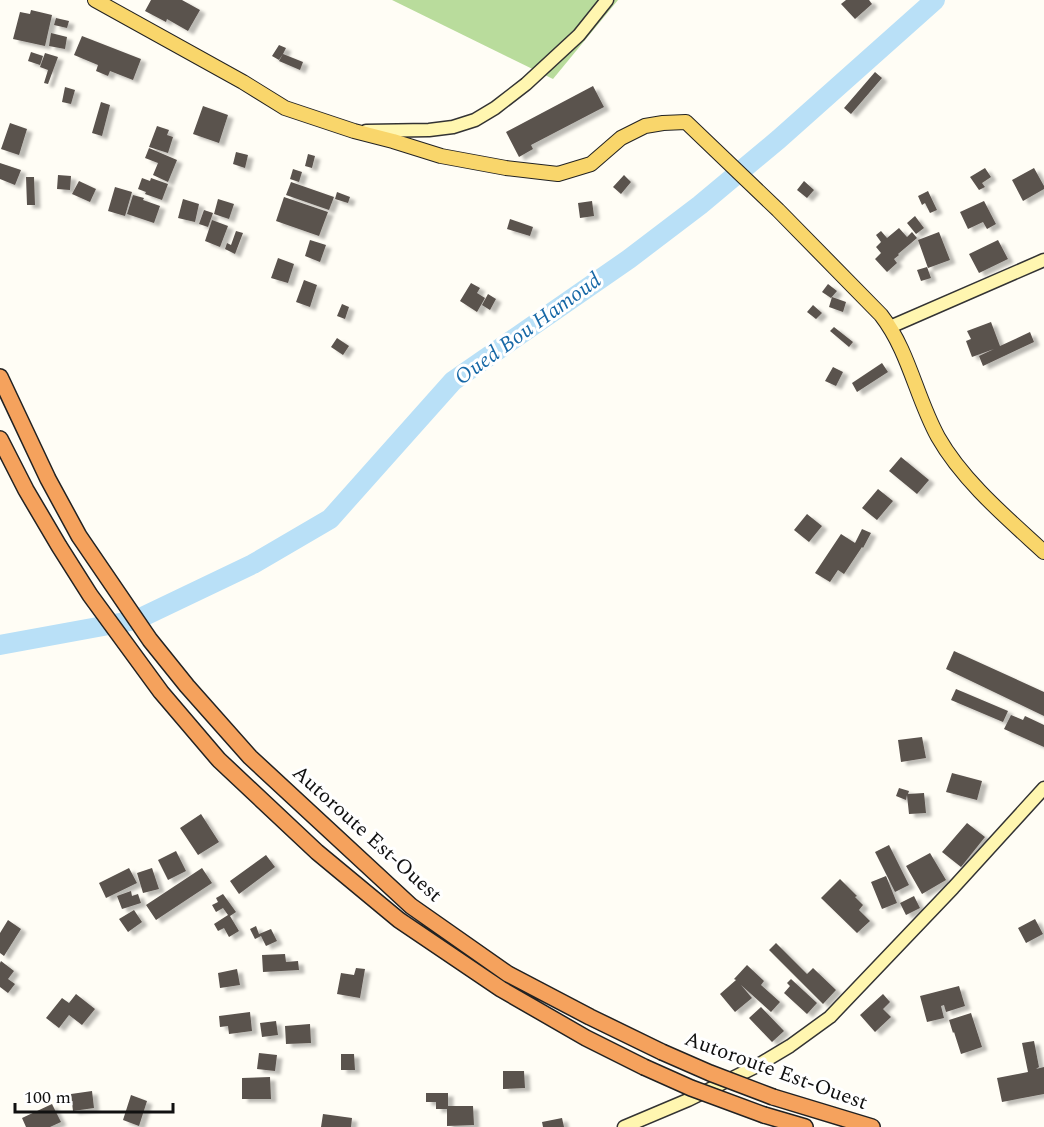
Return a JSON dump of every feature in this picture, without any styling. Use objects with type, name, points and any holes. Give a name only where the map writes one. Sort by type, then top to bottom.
[{"type":"highway","name":"Autoroute Est-Ouest","points":[[0,377],[48,479],[79,536],[150,640],[250,757],[411,906],[508,974],[662,1052],[773,1097],[872,1127]]},
{"type":"highway","name":"Autoroute Est-Ouest","points":[[0,439],[26,490],[90,595],[161,692],[219,760],[317,852],[399,920],[501,989],[586,1038],[691,1088],[764,1115],[805,1127]]},
{"type":"main road","points":[[95,0],[233,76],[285,108],[441,156],[506,168],[558,174],[591,164],[621,138],[645,126],[686,122],[778,210],[890,327],[926,412],[946,451],[990,502],[1044,552]]},
{"type":"main road","points":[[354,131],[429,130],[453,127],[475,120],[526,84],[579,35],[607,0]]},
{"type":"main road","points":[[890,327],[1044,260]]},
{"type":"main road","points":[[624,1127],[688,1100],[755,1067],[790,1046],[830,1017],[1044,788]]},
{"type":"green space","points":[[392,0],[618,0],[553,79]]},
{"type":"building","points":[[151,0],[182,0],[200,10],[188,31],[167,19],[166,22],[145,11]]},
{"type":"building","points":[[846,0],[869,0],[872,4],[855,19],[841,4]]},
{"type":"building","points":[[31,10],[52,15],[45,46],[13,39],[20,12],[30,14]]},
{"type":"building","points":[[56,18],[69,21],[67,28],[54,25]]},
{"type":"building","points":[[51,33],[67,37],[65,49],[49,46]]},
{"type":"building","points":[[82,36],[141,59],[133,80],[110,71],[108,76],[96,71],[98,65],[74,55]]},
{"type":"building","points":[[279,45],[286,48],[279,60],[272,56]]},
{"type":"building","points":[[31,52],[43,56],[40,65],[28,61]]},
{"type":"building","points":[[45,53],[58,57],[48,84],[44,83],[48,70],[40,67]]},
{"type":"building","points":[[283,54],[303,62],[300,70],[279,61]]},
{"type":"building","points":[[875,72],[882,78],[851,114],[844,108]]},
{"type":"building","points":[[593,86],[604,107],[531,145],[533,149],[519,157],[506,132]]},
{"type":"building","points":[[65,87],[75,90],[71,104],[62,102]]},
{"type":"building","points":[[101,102],[110,105],[102,136],[92,133]]},
{"type":"building","points":[[203,106],[228,115],[219,143],[193,134]]},
{"type":"building","points":[[10,123],[27,129],[19,155],[1,149]]},
{"type":"building","points":[[157,126],[169,130],[167,135],[173,137],[168,153],[149,147]]},
{"type":"building","points":[[149,148],[177,160],[168,182],[153,175],[158,163],[145,158]]},
{"type":"building","points":[[236,152],[248,155],[245,168],[233,164]]},
{"type":"building","points":[[308,154],[315,156],[312,168],[305,166]]},
{"type":"building","points":[[0,163],[21,170],[15,185],[0,179]]},
{"type":"building","points":[[985,168],[991,177],[982,183],[985,187],[979,190],[970,177]]},
{"type":"building","points":[[1034,168],[1044,189],[1023,201],[1012,180]]},
{"type":"building","points":[[293,169],[302,172],[299,182],[290,179]]},
{"type":"building","points":[[58,175],[71,176],[70,190],[57,189]]},
{"type":"building","points":[[624,175],[631,182],[621,194],[613,187]]},
{"type":"building","points":[[26,177],[34,177],[35,205],[27,205]]},
{"type":"building","points":[[142,178],[150,181],[151,178],[168,184],[162,200],[138,189]]},
{"type":"building","points":[[79,181],[96,189],[90,202],[72,194]]},
{"type":"building","points":[[804,181],[814,190],[807,198],[797,190]]},
{"type":"building","points":[[291,182],[334,197],[329,210],[286,195]]},
{"type":"building","points":[[115,187],[132,192],[125,216],[108,211]]},
{"type":"building","points":[[928,191],[937,210],[930,213],[925,203],[922,205],[918,196]]},
{"type":"building","points":[[337,192],[350,197],[348,203],[335,199]]},
{"type":"building","points":[[133,195],[160,206],[154,223],[127,214]]},
{"type":"building","points":[[284,197],[328,212],[319,236],[276,221]]},
{"type":"building","points":[[183,199],[199,204],[195,222],[178,218]]},
{"type":"building","points":[[218,199],[234,204],[229,219],[214,214]]},
{"type":"building","points":[[592,201],[594,216],[580,218],[578,203]]},
{"type":"building","points":[[984,201],[996,224],[987,229],[983,222],[968,229],[960,212]]},
{"type":"building","points":[[204,210],[213,213],[208,227],[199,224]]},
{"type":"building","points":[[915,216],[924,228],[916,234],[907,223]]},
{"type":"building","points":[[510,219],[533,227],[530,236],[507,229]]},
{"type":"building","points":[[212,220],[228,226],[220,247],[205,241]]},
{"type":"building","points":[[899,228],[907,237],[912,232],[917,238],[898,254],[894,259],[897,263],[887,272],[875,259],[881,253],[876,247],[881,242],[876,235],[881,231],[887,238]]},
{"type":"building","points":[[236,231],[243,233],[235,254],[225,249],[227,243],[231,245]]},
{"type":"building","points":[[939,232],[950,260],[928,268],[918,240]]},
{"type":"building","points":[[310,240],[326,245],[320,262],[305,256]]},
{"type":"building","points":[[998,240],[1008,259],[979,273],[969,254]]},
{"type":"building","points":[[278,258],[294,264],[288,283],[271,278]]},
{"type":"building","points":[[927,267],[931,278],[921,281],[917,270]]},
{"type":"building","points":[[304,280],[317,285],[310,307],[296,302]]},
{"type":"building","points":[[471,283],[480,288],[477,293],[485,298],[477,312],[460,301]]},
{"type":"building","points":[[828,284],[837,291],[831,298],[822,292]]},
{"type":"building","points":[[488,294],[496,299],[490,310],[482,305]]},
{"type":"building","points":[[832,297],[846,302],[843,312],[829,307]]},
{"type":"building","points":[[342,304],[349,307],[345,319],[337,316]]},
{"type":"building","points":[[813,305],[822,313],[816,319],[807,312]]},
{"type":"building","points":[[991,322],[1000,346],[1030,332],[1034,342],[983,366],[979,356],[994,349],[972,357],[966,341],[971,339],[967,331]]},
{"type":"building","points":[[834,327],[853,342],[849,347],[830,331]]},
{"type":"building","points":[[337,338],[349,346],[343,355],[331,347]]},
{"type":"building","points":[[882,363],[888,372],[857,392],[852,383]]},
{"type":"building","points":[[833,367],[843,372],[836,386],[825,381]]},
{"type":"building","points":[[901,457],[929,480],[917,494],[889,471]]},
{"type":"building","points":[[878,489],[893,501],[877,520],[862,508]]},
{"type":"building","points":[[807,514],[822,526],[809,542],[794,530]]},
{"type":"building","points":[[862,529],[871,533],[844,574],[838,570],[830,582],[815,573],[841,534],[855,543]]},
{"type":"building","points":[[954,651],[1044,692],[1044,716],[946,669]]},
{"type":"building","points":[[956,689],[1008,711],[1003,722],[951,700]]},
{"type":"building","points":[[1011,715],[1023,720],[1025,716],[1044,725],[1044,747],[1004,729]]},
{"type":"building","points":[[922,737],[926,758],[901,762],[898,740]]},
{"type":"building","points":[[952,773],[982,781],[977,800],[946,792]]},
{"type":"building","points":[[899,788],[909,791],[908,794],[924,793],[926,813],[909,814],[907,795],[906,800],[896,796]]},
{"type":"building","points":[[201,814],[219,842],[198,855],[180,828]]},
{"type":"building","points":[[967,823],[985,837],[961,867],[942,852]]},
{"type":"building","points":[[889,845],[909,885],[895,892],[875,852]]},
{"type":"building","points":[[176,851],[186,871],[168,880],[158,860]]},
{"type":"building","points":[[930,853],[946,880],[922,894],[906,866]]},
{"type":"building","points":[[266,855],[275,867],[239,894],[230,881]]},
{"type":"building","points":[[129,868],[137,883],[106,898],[99,883]]},
{"type":"building","points":[[152,868],[159,889],[143,893],[137,873]]},
{"type":"building","points":[[202,868],[212,883],[156,920],[146,905]]},
{"type":"building","points":[[886,876],[897,903],[882,909],[871,882]]},
{"type":"building","points":[[840,879],[857,896],[855,897],[863,905],[859,910],[870,921],[857,933],[821,898]]},
{"type":"building","points":[[131,891],[132,896],[138,894],[141,903],[122,909],[117,896]]},
{"type":"building","points":[[223,894],[236,912],[230,916],[239,931],[229,937],[224,928],[218,931],[214,924],[228,915],[223,908],[216,912],[212,905],[218,902],[216,898]]},
{"type":"building","points":[[914,896],[920,908],[906,915],[900,903]]},
{"type":"building","points":[[134,910],[142,922],[128,932],[119,919]]},
{"type":"building","points":[[1035,919],[1043,934],[1026,943],[1018,928]]},
{"type":"building","points":[[8,920],[21,929],[4,956],[0,953],[0,933]]},
{"type":"building","points":[[256,926],[259,934],[271,929],[277,941],[266,946],[261,936],[255,939],[250,929]]},
{"type":"building","points":[[776,943],[807,974],[813,968],[836,990],[823,1004],[769,950]]},
{"type":"building","points":[[285,954],[286,962],[298,961],[299,970],[263,972],[262,955]]},
{"type":"building","points":[[1,961],[14,971],[8,979],[15,984],[8,993],[0,987]]},
{"type":"building","points":[[747,965],[764,981],[761,985],[780,1002],[771,1012],[741,985],[752,998],[735,1012],[720,994],[736,980],[734,979]]},
{"type":"building","points":[[356,968],[365,969],[360,998],[337,994],[341,973],[354,975]]},
{"type":"building","points":[[237,969],[240,985],[220,988],[218,973]]},
{"type":"building","points":[[791,979],[817,1003],[807,1014],[784,993],[790,986],[787,983]]},
{"type":"building","points":[[959,986],[965,1006],[946,1012],[944,1005],[941,1006],[944,1018],[927,1022],[920,996]]},
{"type":"building","points":[[76,994],[95,1009],[82,1025],[69,1015],[59,1028],[46,1018],[62,998],[69,1003]]},
{"type":"building","points":[[883,994],[890,1002],[883,1009],[891,1017],[875,1032],[860,1015]]},
{"type":"building","points":[[761,1007],[784,1031],[772,1042],[749,1018]]},
{"type":"building","points":[[250,1012],[252,1031],[229,1034],[228,1026],[220,1027],[219,1016]]},
{"type":"building","points":[[971,1013],[982,1047],[961,1054],[949,1020]]},
{"type":"building","points":[[276,1021],[278,1035],[262,1037],[260,1023]]},
{"type":"building","points":[[310,1024],[311,1043],[286,1044],[285,1026]]},
{"type":"building","points":[[1034,1041],[1039,1067],[1036,1069],[1044,1067],[1044,1094],[1002,1102],[997,1078],[1028,1072],[1022,1043]]},
{"type":"building","points":[[259,1053],[277,1055],[275,1071],[257,1069]]},
{"type":"building","points":[[341,1054],[354,1054],[355,1070],[341,1070]]},
{"type":"building","points":[[503,1071],[524,1071],[525,1088],[503,1089]]},
{"type":"building","points":[[270,1077],[271,1099],[242,1099],[242,1078]]},
{"type":"building","points":[[92,1091],[94,1108],[73,1111],[71,1094]]},
{"type":"building","points":[[426,1093],[448,1093],[448,1106],[473,1106],[474,1125],[447,1126],[447,1109],[436,1109],[436,1102],[426,1102]]},
{"type":"building","points":[[131,1095],[147,1101],[139,1126],[123,1120]]},
{"type":"building","points":[[52,1104],[61,1122],[50,1127],[26,1127],[22,1118]]},
{"type":"building","points":[[323,1114],[352,1118],[351,1127],[321,1127]]},
{"type":"building","points":[[562,1118],[564,1127],[543,1127],[542,1122]]},
{"type":"waterway","name":"Oued Bou Hamoud","points":[[0,645],[136,620],[253,564],[330,519],[453,381],[629,259],[700,205],[779,139],[935,0]]}]
